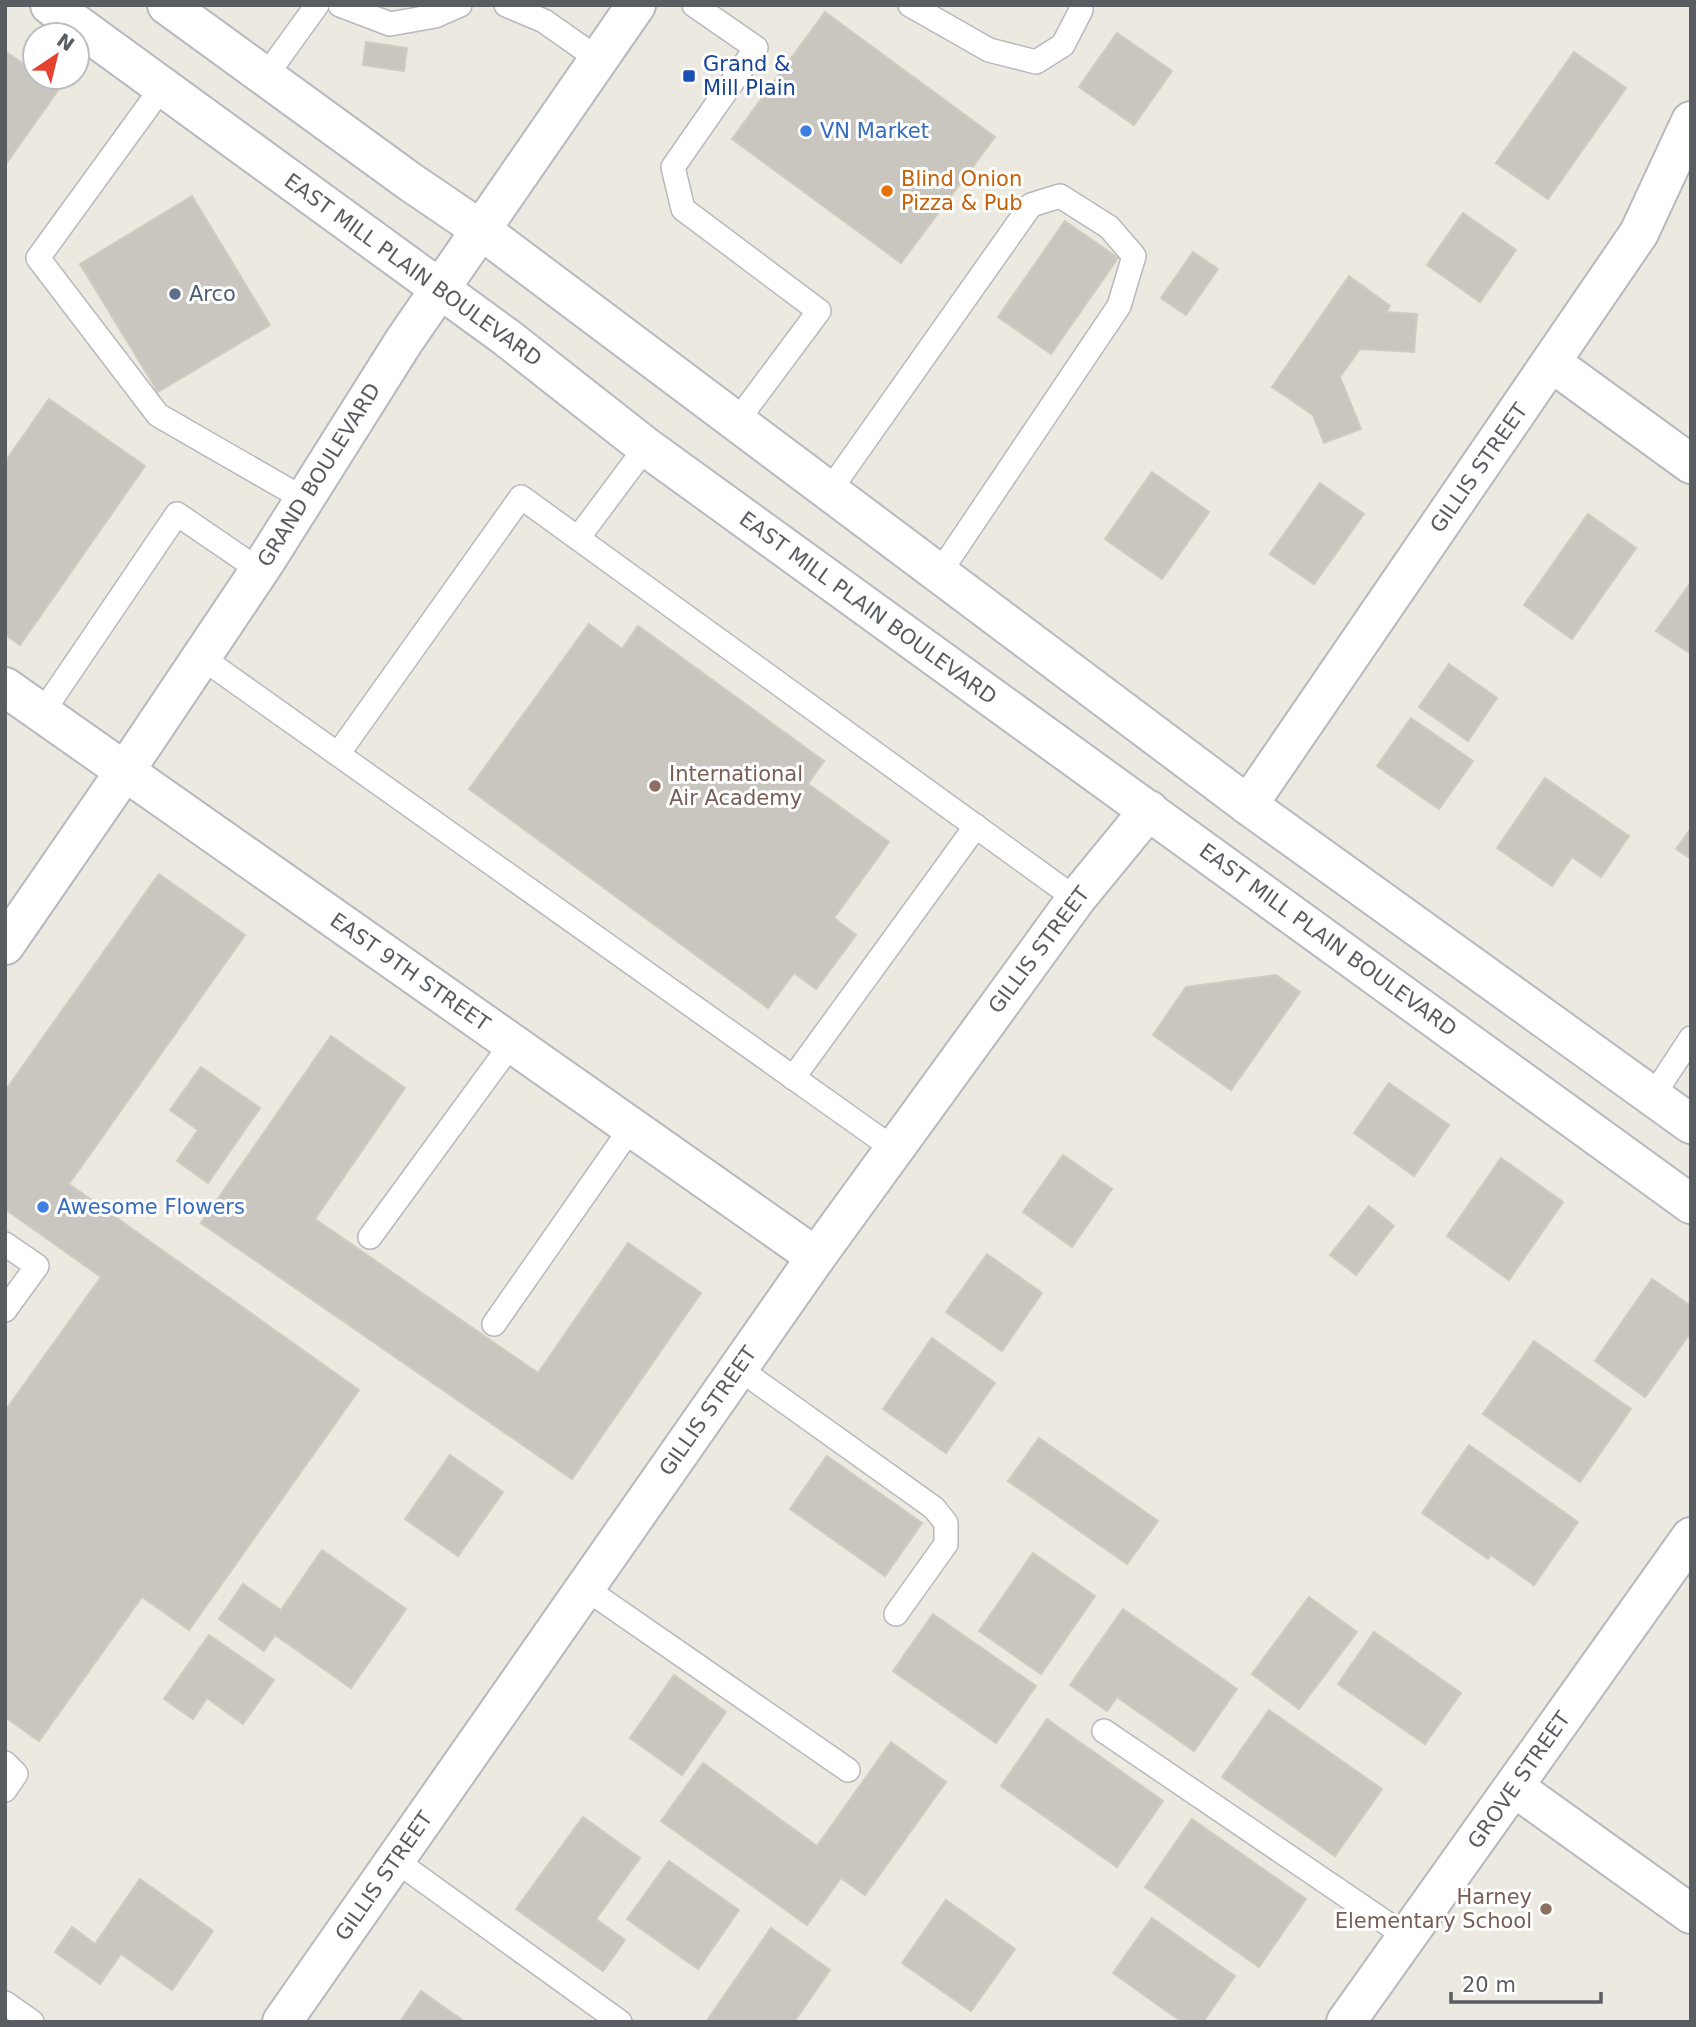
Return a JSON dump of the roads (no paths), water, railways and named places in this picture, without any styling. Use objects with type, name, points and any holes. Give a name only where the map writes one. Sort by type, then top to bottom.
[{"type":"main road","name":"EAST MILL PLAIN BOULEVARD","points":[[50,5],[440,289],[646,447],[1691,1203]]},
{"type":"main road","points":[[167,5],[481,230],[1248,805],[1691,1124]]},
{"type":"main road","name":"GRAND BOULEVARD","points":[[5,945],[259,570],[404,341],[636,5]]},
{"type":"main road","name":"GILLIS STREET","points":[[1248,805],[1639,233],[1691,121]]},
{"type":"main road","points":[[1552,363],[1691,464]]},
{"type":"main road","name":"EAST 9TH STREET","points":[[5,687],[816,1257]]},
{"type":"main road","name":"GILLIS STREET","points":[[282,2022],[816,1257],[1076,899],[1149,810]]},
{"type":"main road","name":"GROVE STREET","points":[[1346,2022],[1691,1537]]},
{"type":"main road","points":[[1514,1787],[1691,1914]]},
{"type":"lane","points":[[265,77],[317,5]]},
{"type":"lane","points":[[340,5],[390,24],[435,16],[460,5]]},
{"type":"lane","points":[[506,5],[544,21],[598,59]]},
{"type":"lane","points":[[694,5],[755,48],[673,167],[683,209],[819,311],[737,421]]},
{"type":"lane","points":[[910,5],[989,50],[1036,62],[1063,45],[1081,5]]},
{"type":"lane","points":[[163,86],[38,258],[158,415],[304,499]]},
{"type":"lane","points":[[830,490],[1031,205],[1060,196],[1109,227],[1134,256],[1119,306],[938,575]]},
{"type":"lane","points":[[578,538],[646,447]]},
{"type":"lane","points":[[338,754],[521,496],[1076,899]]},
{"type":"lane","points":[[42,713],[177,514],[259,570]]},
{"type":"lane","points":[[201,657],[894,1149]]},
{"type":"lane","points":[[793,1078],[976,826]]},
{"type":"lane","points":[[1653,1096],[1691,1038]]},
{"type":"lane","points":[[370,1237],[512,1043]]},
{"type":"lane","points":[[494,1324],[631,1128]]},
{"type":"lane","points":[[5,1244],[37,1266],[5,1310]]},
{"type":"lane","points":[[738,1367],[934,1508],[946,1523],[946,1545],[897,1614]]},
{"type":"lane","points":[[586,1588],[848,1770]]},
{"type":"lane","points":[[1104,1731],[1407,1937]]},
{"type":"lane","points":[[396,1860],[620,2022]]},
{"type":"lane","points":[[5,2003],[32,2022]]},
{"type":"place","name":"Grand & Mill Plain","points":[[689,76]]},
{"type":"place","name":"VN Market","points":[[806,131]]},
{"type":"place","name":"Blind Onion Pizza & Pub","points":[[887,191]]},
{"type":"place","name":"Arco","points":[[175,294]]},
{"type":"place","name":"International Air Academy","points":[[655,786]]},
{"type":"place","name":"Awesome Flowers","points":[[43,1207]]},
{"type":"place","name":"Harney Elementary School","points":[[1546,1909]]}]
